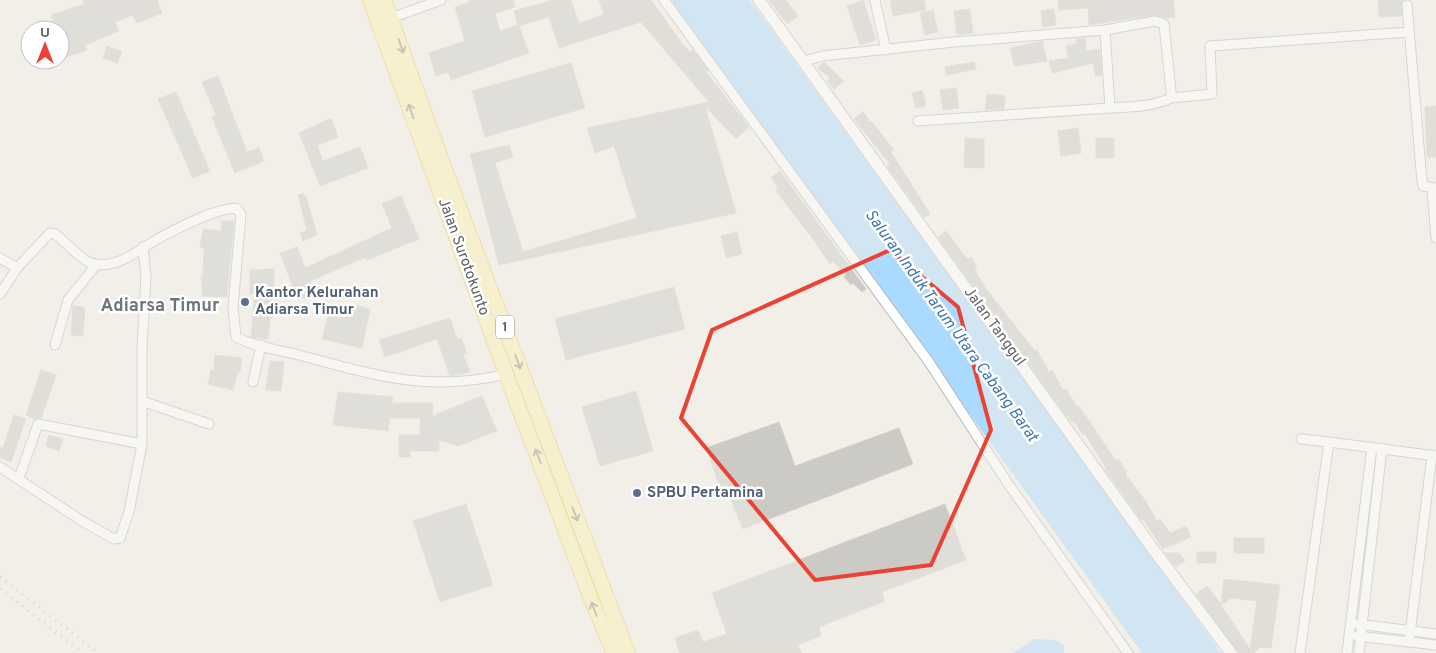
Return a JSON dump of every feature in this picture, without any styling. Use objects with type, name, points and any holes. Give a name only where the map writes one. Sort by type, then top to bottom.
[{"type":"main road","name":"Jalan Surotokunto","points":[[370,0],[506,374],[602,628],[614,653]]},
{"type":"main road","name":"Jalan Surotokunto","points":[[384,0],[444,167],[628,653]]},
{"type":"street","points":[[391,18],[441,0]]},
{"type":"street","points":[[664,0],[929,362],[1009,485],[1128,653]]},
{"type":"street","name":"Jalan Tanggul","points":[[759,0],[1153,550],[1231,653]]},
{"type":"street","points":[[875,1],[886,50]]},
{"type":"street","points":[[1407,5],[1422,180],[1423,186],[1434,188],[1436,238]]},
{"type":"street","points":[[804,62],[822,56],[954,42],[1105,30],[1155,21],[1164,24],[1172,98]]},
{"type":"street","points":[[1105,30],[1110,108]]},
{"type":"street","points":[[918,121],[1143,106],[1172,98],[1212,94],[1210,46],[1410,32]]},
{"type":"street","points":[[0,294],[17,268],[47,234],[53,233],[87,261],[97,264],[112,263],[127,258],[143,247],[194,220],[234,208],[238,209],[241,214],[233,308],[234,333],[240,339],[378,376],[411,381],[450,384],[475,382],[506,374]]},
{"type":"street","points":[[0,467],[82,521],[117,540],[120,538],[129,512],[142,444],[146,278],[143,247]]},
{"type":"street","points":[[0,258],[17,268]]},
{"type":"street","points":[[55,345],[68,300],[97,264]]},
{"type":"street","points":[[253,382],[261,345]]},
{"type":"street","points":[[142,400],[209,424]]},
{"type":"street","points":[[19,478],[38,424],[142,444]]},
{"type":"street","points":[[1301,439],[1434,456],[1410,631],[1416,653]]},
{"type":"street","points":[[1300,653],[1329,442]]},
{"type":"street","points":[[1347,653],[1377,448]]},
{"type":"street","points":[[1359,653],[1377,448]]},
{"type":"street","points":[[1350,623],[1436,634]]},
{"type":"street","points":[[1349,635],[1436,645]]},
{"type":"highlighted area","points":[[890,250],[958,307],[991,430],[931,565],[815,580],[681,418],[712,330]]},
{"type":"water","name":"Saluran Induk Tarum Utara Cabang Barat","points":[[671,0],[750,0],[1221,653],[1142,653]]},
{"type":"water","points":[[1035,639],[1055,640],[1064,645],[1064,653],[1013,653]]},
{"type":"building","points":[[82,0],[157,0],[162,13],[137,23],[133,15],[115,22],[119,31],[85,45],[87,50],[70,56],[70,20],[53,20],[51,15],[84,4]]},
{"type":"building","points":[[469,0],[513,0],[515,7],[495,14],[500,31],[518,25],[514,11],[553,0],[571,0],[579,23],[604,15],[599,0],[651,0],[683,45],[690,52],[693,50],[708,70],[706,72],[749,127],[736,139],[705,106],[736,213],[499,265],[470,154],[509,145],[513,157],[495,163],[523,252],[637,218],[614,146],[595,153],[587,128],[709,102],[641,22],[559,48],[549,17],[519,26],[529,53],[451,80],[448,72],[436,76],[429,53],[465,41],[455,7],[470,2]]},
{"type":"building","points":[[769,0],[786,0],[798,16],[787,24]]},
{"type":"building","points":[[863,0],[876,40],[860,45],[847,6]]},
{"type":"building","points":[[924,0],[926,10],[893,16],[890,1]]},
{"type":"building","points":[[1058,0],[1173,0],[1175,17],[1165,18],[1154,15],[1089,25],[1088,8],[1059,10]]},
{"type":"building","points":[[1378,0],[1402,0],[1402,16],[1379,17]]},
{"type":"building","points":[[970,9],[973,33],[957,35],[954,11]]},
{"type":"building","points":[[1054,9],[1056,25],[1043,27],[1041,11]]},
{"type":"building","points":[[933,10],[938,32],[925,35],[920,13]]},
{"type":"building","points":[[1085,38],[1086,51],[1100,49],[1102,75],[1095,76],[1093,63],[1052,73],[1049,61],[1068,58],[1066,46],[1076,44],[1076,39]]},
{"type":"building","points":[[1042,41],[1047,61],[1014,66],[1010,48]]},
{"type":"building","points":[[107,46],[122,52],[117,63],[103,58]]},
{"type":"building","points":[[824,62],[844,81],[834,89],[827,81],[830,78],[818,68]]},
{"type":"building","points":[[974,62],[976,69],[946,75],[945,67]]},
{"type":"building","points":[[571,63],[585,108],[485,137],[472,91]]},
{"type":"building","points":[[218,76],[247,152],[259,148],[264,161],[235,173],[212,117],[216,115],[202,82]]},
{"type":"building","points":[[956,88],[959,108],[943,110],[940,90]]},
{"type":"building","points":[[922,90],[926,106],[916,108],[912,93]]},
{"type":"building","points":[[176,92],[210,171],[193,178],[158,99]]},
{"type":"building","points":[[987,94],[1005,96],[1004,109],[985,110]]},
{"type":"building","points":[[1436,106],[1436,157],[1427,157],[1425,107]]},
{"type":"building","points":[[863,112],[869,120],[867,121],[872,122],[894,150],[891,152],[930,214],[924,217],[887,166],[890,164],[854,119]]},
{"type":"building","points":[[331,118],[338,137],[317,145],[323,161],[360,147],[368,168],[320,186],[299,133]]},
{"type":"building","points":[[1078,128],[1081,153],[1061,156],[1058,131]]},
{"type":"building","points":[[965,138],[984,139],[984,168],[964,167]]},
{"type":"building","points":[[1096,138],[1114,138],[1114,158],[1096,158]]},
{"type":"building","points":[[780,171],[866,289],[862,292],[853,283],[851,285],[844,277],[846,275],[833,261],[830,264],[776,191],[778,189],[771,177]]},
{"type":"building","points":[[303,193],[306,196],[317,235],[303,241],[300,233],[307,230],[298,195]]},
{"type":"building","points":[[401,196],[419,239],[367,260],[366,257],[310,281],[315,293],[298,300],[280,253],[297,247],[305,268],[392,228],[382,204]]},
{"type":"building","points":[[221,221],[234,221],[227,297],[203,296],[201,276],[203,276],[204,248],[200,248],[203,229],[222,231]]},
{"type":"building","points":[[946,231],[962,253],[968,259],[971,257],[977,267],[974,269],[986,289],[1035,351],[1037,350],[1049,372],[1052,370],[1063,390],[1066,389],[1116,461],[1118,459],[1127,472],[1125,474],[1145,500],[1157,521],[1160,519],[1170,533],[1186,526],[1191,537],[1163,549],[1105,469],[1085,434],[1083,435],[1074,421],[1072,422],[1062,410],[938,237]]},
{"type":"building","points":[[737,232],[742,254],[726,258],[721,236]]},
{"type":"building","points":[[274,269],[274,298],[278,298],[278,309],[271,309],[268,339],[251,337],[255,294],[250,294],[250,270]]},
{"type":"building","points":[[674,287],[685,329],[566,360],[555,319]]},
{"type":"building","points":[[350,304],[370,309],[362,348],[322,339],[328,316],[347,318]]},
{"type":"building","points":[[73,306],[85,307],[83,336],[71,335]]},
{"type":"building","points":[[450,318],[457,339],[461,338],[467,353],[463,354],[470,372],[450,376],[437,339],[385,357],[379,340]]},
{"type":"building","points":[[215,355],[242,358],[240,372],[238,372],[233,390],[208,384],[211,370],[214,370]]},
{"type":"building","points":[[270,361],[284,362],[281,391],[266,390]]},
{"type":"building","points":[[41,370],[56,375],[41,418],[35,419],[26,415]]},
{"type":"building","points":[[636,391],[653,451],[600,466],[582,407]]},
{"type":"building","points":[[338,392],[393,397],[392,403],[433,403],[432,416],[482,396],[497,431],[458,446],[439,440],[439,451],[410,451],[410,457],[399,457],[399,435],[420,435],[420,418],[390,418],[388,431],[333,425]]},
{"type":"building","points":[[14,415],[26,419],[11,462],[0,458],[0,447],[3,448]]},
{"type":"building","points":[[779,422],[795,466],[899,428],[913,464],[743,529],[725,485],[720,487],[706,448]]},
{"type":"building","points":[[49,435],[63,439],[59,451],[46,446]]},
{"type":"building","points":[[466,504],[493,585],[440,602],[413,521]]},
{"type":"building","points":[[945,504],[966,560],[882,592],[885,601],[819,627],[821,636],[797,645],[802,653],[680,653],[675,638],[698,630],[703,642],[727,634],[712,593]]},
{"type":"building","points":[[1234,538],[1264,538],[1264,553],[1234,553]]},
{"type":"building","points":[[1197,552],[1216,552],[1216,563],[1197,563]]},
{"type":"building","points":[[1165,553],[1179,553],[1185,561],[1176,567]]},
{"type":"building","points":[[1224,579],[1280,585],[1271,648],[1261,647],[1253,653],[1238,653],[1196,594],[1207,586],[1221,604]],"holes":[[[1231,598],[1257,601],[1250,649],[1221,605]]]},
{"type":"railway","points":[[0,577],[98,653]]},
{"type":"railway","points":[[0,589],[83,653]]},
{"type":"place","name":"Kantor Kelurahan Adiarsa Timur","points":[[245,302]]},
{"type":"place","name":"SPBU Pertamina","points":[[637,493]]},
{"type":"district","name":"Adiarsa Timur","points":[[160,306]]}]
